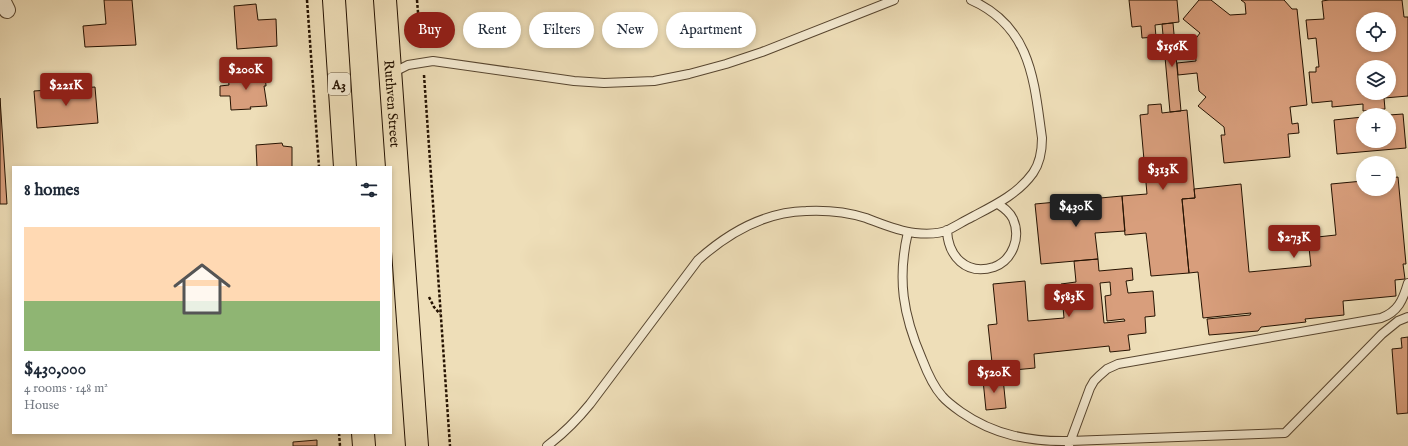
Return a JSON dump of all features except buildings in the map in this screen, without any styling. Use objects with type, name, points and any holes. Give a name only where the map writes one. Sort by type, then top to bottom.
[{"type":"highway","name":"A3","points":[[334,0],[345,166]]},
{"type":"highway","name":"Ruthven Street","points":[[385,0],[417,446]]},
{"type":"highway","points":[[363,434],[364,446]]},
{"type":"lane","points":[[390,74],[408,65],[433,61],[574,81],[604,83],[654,81],[689,74],[726,64],[894,0]]},
{"type":"lane","points":[[547,446],[562,435],[590,404],[698,260],[713,246],[729,235],[766,218],[785,213],[805,211],[845,213],[865,218],[900,231],[932,233],[947,230],[998,204],[1011,196],[1022,186],[1034,172],[1040,157],[1042,138],[1032,73],[1023,48],[1013,33],[1001,19],[973,0]]},
{"type":"lane","points":[[947,230],[950,248],[954,256],[968,266],[986,268],[1003,262],[1010,254],[1017,236],[1016,227],[1012,218],[1006,210],[998,204]]},
{"type":"lane","points":[[908,232],[904,248],[902,281],[906,316],[929,376],[942,396],[970,418],[1001,432],[1035,441],[1069,444],[1285,433],[1382,334],[1394,324],[1408,316]]},
{"type":"lane","points":[[1069,444],[1090,388],[1098,376],[1107,369],[1118,364],[1179,352],[1381,318],[1389,315],[1401,304],[1408,283]]},
{"type":"path","points":[[307,0],[319,166]]},
{"type":"path","points":[[418,0],[450,446]]},
{"type":"path","points":[[428,295],[434,307],[441,314]]},
{"type":"path","points":[[339,434],[340,446]]}]
